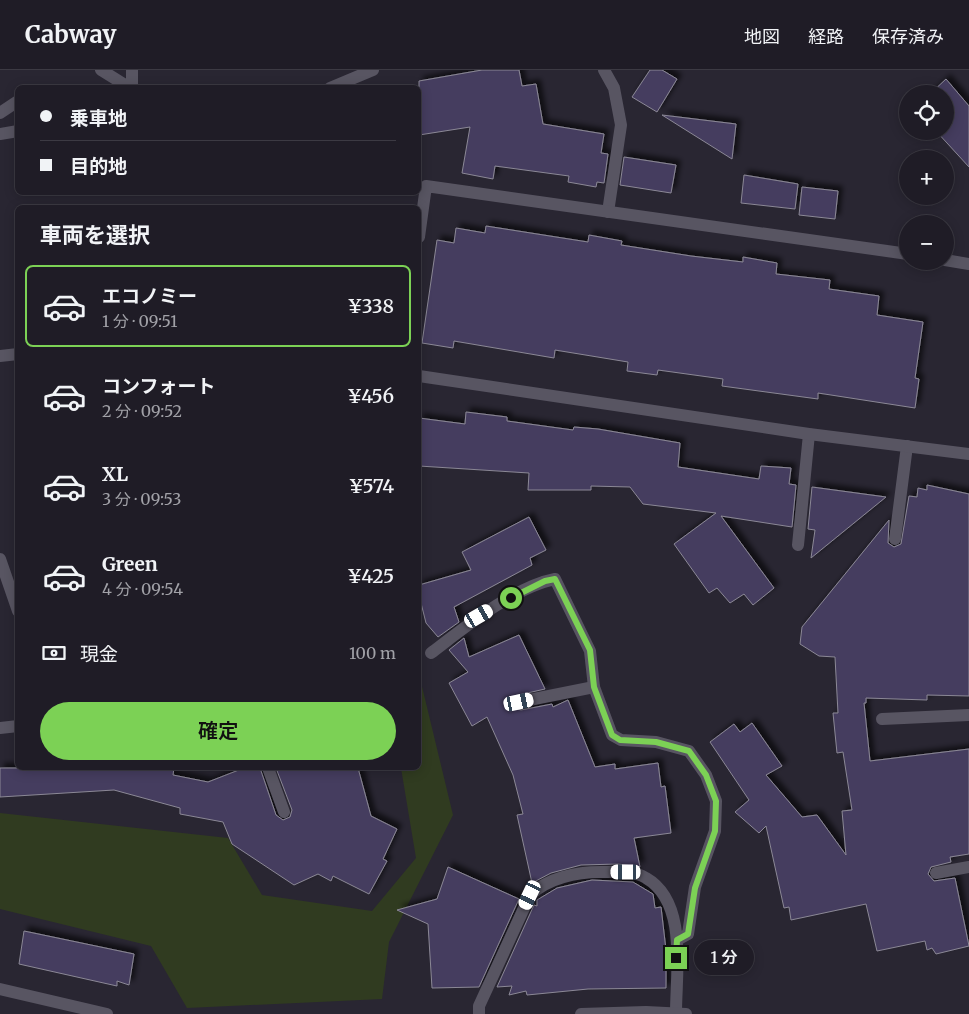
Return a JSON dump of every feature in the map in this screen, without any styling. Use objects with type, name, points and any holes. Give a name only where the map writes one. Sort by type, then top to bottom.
[{"type":"street","points":[[101,70],[126,85]]},
{"type":"street","points":[[131,85],[132,70]]},
{"type":"street","points":[[337,85],[373,70]]},
{"type":"street","points":[[604,70],[614,88],[621,125],[608,212]]},
{"type":"street","points":[[0,113],[15,103]]},
{"type":"street","points":[[0,134],[15,132]]},
{"type":"street","points":[[421,222],[426,186],[899,253]]},
{"type":"street","points":[[954,262],[969,264]]},
{"type":"street","points":[[0,356],[15,354]]},
{"type":"street","points":[[421,376],[809,434],[969,454]]},
{"type":"street","points":[[798,545],[809,434]]},
{"type":"street","points":[[895,539],[907,446]]},
{"type":"street","points":[[0,559],[15,602]]},
{"type":"street","points":[[431,653],[479,616],[527,589],[555,579],[590,650],[594,687],[612,735],[620,740],[656,742],[689,751],[706,775],[716,801],[715,831],[695,888],[688,934],[677,940]]},
{"type":"street","points":[[519,702],[594,687]]},
{"type":"street","points":[[882,719],[969,715]]},
{"type":"street","points":[[0,728],[15,726]]},
{"type":"street","points":[[269,770],[284,812]]},
{"type":"street","points":[[936,873],[969,867]]},
{"type":"street","points":[[479,1014],[479,1006],[530,895],[541,885],[582,872],[626,872],[646,878],[665,895],[672,908],[677,940],[679,1014],[581,1014]]},
{"type":"street","points":[[0,989],[107,1014]]},
{"type":"green space","points":[[421,682],[453,815],[389,942],[382,999],[187,1008],[151,946],[0,909],[0,813],[228,838],[262,895],[372,911],[416,858],[401,770],[421,770]]},
{"type":"building","points":[[482,70],[519,70],[522,86],[536,84],[543,124],[604,134],[601,153],[608,154],[604,183],[597,182],[596,187],[568,182],[569,176],[495,166],[493,179],[462,173],[470,127],[421,135],[421,85],[419,85],[419,81]]},
{"type":"building","points":[[650,70],[662,70],[677,79],[657,112],[632,97]]},
{"type":"building","points":[[946,79],[951,85],[940,85]]},
{"type":"building","points":[[954,88],[969,106],[969,167],[944,140],[954,140]]},
{"type":"building","points":[[662,115],[736,124],[732,159]]},
{"type":"building","points":[[624,157],[676,165],[671,193],[620,185]]},
{"type":"building","points":[[744,175],[798,184],[795,209],[741,203]]},
{"type":"building","points":[[802,187],[838,191],[835,219],[799,215]]},
{"type":"building","points":[[486,226],[588,242],[589,235],[622,241],[621,245],[691,256],[743,262],[743,257],[777,263],[776,274],[830,280],[829,289],[879,296],[877,315],[923,322],[915,378],[919,379],[915,408],[818,393],[818,399],[722,386],[723,379],[658,370],[657,375],[627,371],[628,362],[555,350],[554,358],[454,341],[453,348],[422,343],[437,240],[454,243],[456,228],[485,233]]},
{"type":"building","points":[[466,412],[507,417],[507,421],[573,430],[574,427],[598,429],[680,443],[678,467],[759,479],[761,466],[791,468],[789,484],[796,485],[792,527],[721,516],[774,588],[753,605],[744,594],[730,603],[717,588],[709,593],[674,544],[716,513],[643,504],[630,487],[591,486],[591,490],[528,490],[529,473],[421,466],[421,418],[465,424]]},
{"type":"building","points":[[927,485],[969,494],[969,696],[927,695],[927,700],[866,698],[866,703],[864,703],[870,761],[969,749],[969,854],[950,857],[951,862],[931,867],[928,874],[934,881],[955,878],[969,946],[936,954],[932,948],[927,950],[925,941],[877,951],[866,904],[791,920],[789,907],[784,908],[766,826],[759,833],[735,812],[749,800],[710,742],[734,724],[740,732],[752,723],[782,766],[766,775],[802,817],[817,815],[846,855],[842,811],[852,810],[843,752],[837,753],[833,713],[838,713],[835,657],[819,656],[800,644],[802,627],[889,520],[888,543],[894,547],[901,544],[909,496],[917,497],[918,488],[927,490]]},
{"type":"building","points":[[812,487],[886,497],[811,558],[815,530],[808,529]]},
{"type":"building","points":[[529,517],[546,550],[530,558],[532,565],[454,607],[459,622],[438,637],[426,623],[421,603],[421,584],[471,570],[462,552]]},
{"type":"building","points":[[519,635],[545,689],[514,696],[511,703],[513,708],[521,710],[552,704],[553,707],[568,700],[595,767],[615,764],[615,769],[658,763],[661,787],[665,786],[671,833],[634,838],[640,867],[618,864],[581,865],[551,873],[532,883],[517,815],[523,814],[513,775],[487,717],[472,726],[449,683],[468,672],[449,650],[464,638],[469,657]]},
{"type":"building","points":[[0,768],[15,768],[15,770],[174,770],[173,775],[208,782],[239,770],[261,770],[276,815],[283,820],[290,817],[292,810],[277,770],[359,770],[371,816],[397,829],[383,859],[387,861],[369,894],[333,876],[331,881],[318,874],[294,885],[232,844],[223,822],[180,814],[180,808],[114,790],[0,797]]},
{"type":"building","points":[[448,867],[519,899],[479,987],[432,988],[428,924],[397,910],[437,899]]},
{"type":"building","points":[[592,880],[633,882],[653,894],[655,908],[661,907],[666,950],[666,988],[588,989],[527,995],[526,991],[509,995],[512,986],[497,987],[534,905],[537,906],[537,900],[557,888]]},
{"type":"building","points":[[24,931],[134,954],[129,985],[117,981],[117,986],[19,964]]},
{"type":"route","points":[[511,598],[545,581],[555,579],[590,650],[594,687],[612,735],[620,740],[656,742],[689,751],[706,775],[716,801],[715,831],[695,888],[688,934],[677,940],[676,958]]}]
